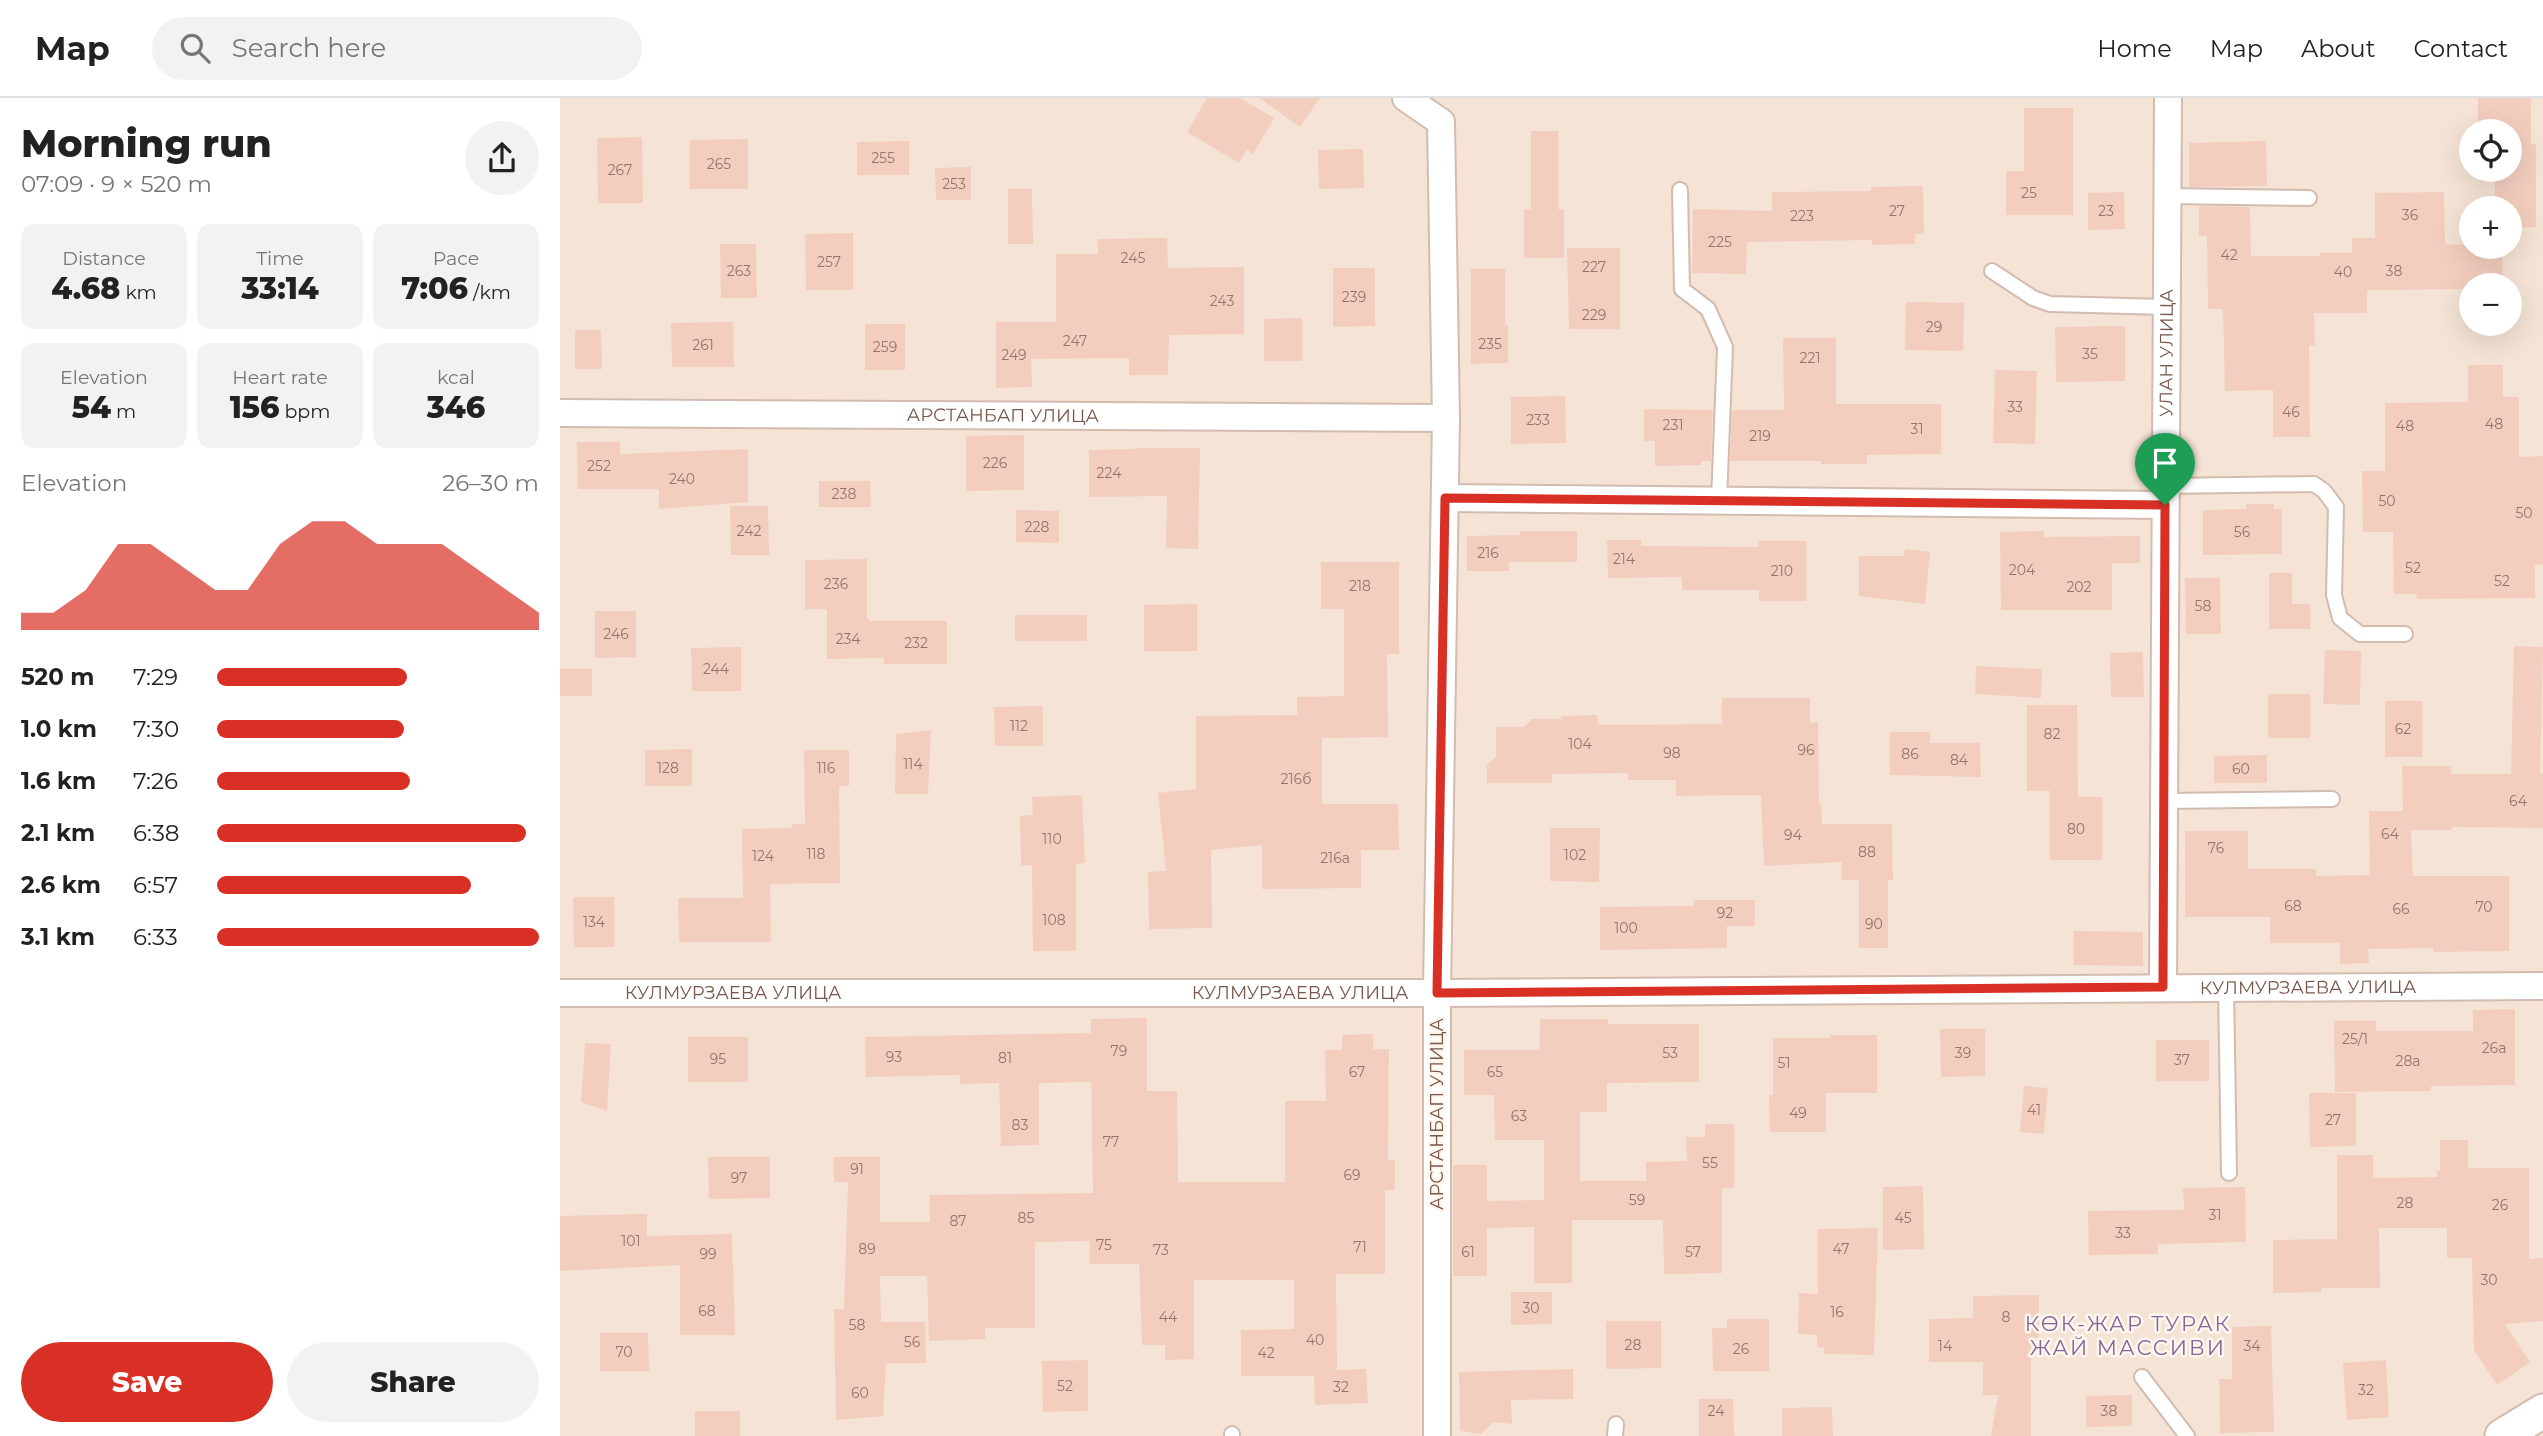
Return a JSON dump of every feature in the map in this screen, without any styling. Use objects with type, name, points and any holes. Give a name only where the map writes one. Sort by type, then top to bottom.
[{"type":"street","name":"АРСТАНБАП УЛИЦА","points":[[1406,98],[1441,122],[1446,418],[1437,993],[1437,1436]]},
{"type":"street","name":"УЛАН УЛИЦА","points":[[2163,987],[2168,98]]},
{"type":"street","name":"АРСТАНБАП УЛИЦА","points":[[560,413],[1446,418]]},
{"type":"street","points":[[1445,498],[1719,501],[2165,496]]},
{"type":"street","name":"КУЛМУРЗАЕВА УЛИЦА","points":[[560,993],[1437,993],[2543,986]]},
{"type":"street","points":[[2502,1436],[2543,1411]]},
{"type":"lane","points":[[1680,190],[1682,289],[1708,309],[1725,347],[1719,501]]},
{"type":"lane","points":[[2167,196],[2309,198]]},
{"type":"lane","points":[[1992,271],[2033,299],[2050,304],[2166,307]]},
{"type":"lane","points":[[2165,496],[2314,484],[2324,491],[2336,507],[2334,595],[2340,618],[2360,634],[2405,634]]},
{"type":"lane","points":[[2163,801],[2332,799]]},
{"type":"lane","points":[[2226,987],[2229,1172]]},
{"type":"lane","points":[[2142,1377],[2188,1436]]},
{"type":"shaded area","name":"КӨК-ЖАР ТУРАК ЖАЙ МАССИВИ","points":[[560,98],[2543,98],[2543,1436],[560,1436]]},
{"type":"building","points":[[1207,98],[1240,98],[1274,118],[1253,154],[1247,150],[1239,163],[1187,132]]},
{"type":"building","points":[[1259,98],[1320,98],[1300,127]]},
{"type":"building","points":[[2478,98],[2531,98],[2531,144],[2536,144],[2536,227],[2522,228],[2522,196],[2495,196],[2495,182],[2522,182],[2522,119],[2478,119]]},
{"type":"building","points":[[2024,108],[2073,108],[2073,215],[2006,215],[2006,171],[2024,171]]},
{"type":"building","points":[[1531,131],[1558,131],[1558,209],[1564,209],[1564,258],[1524,258],[1524,209],[1531,209]]},
{"type":"building","points":[[642,137],[643,203],[598,203],[597,138]]},
{"type":"building","points":[[748,139],[748,189],[690,189],[690,140]]},
{"type":"building","points":[[909,141],[909,175],[857,175],[857,142]]},
{"type":"building","points":[[2266,141],[2267,186],[2189,187],[2189,143]]},
{"type":"building","points":[[1363,149],[1364,188],[1319,189],[1318,150]]},
{"type":"building","points":[[971,167],[971,200],[936,200],[935,168]]},
{"type":"building","points":[[1923,186],[1924,234],[1915,234],[1915,244],[1872,245],[1872,240],[1747,242],[1746,274],[1692,273],[1693,209],[1772,211],[1772,192],[1871,191],[1871,187]]},
{"type":"building","points":[[1008,189],[1032,189],[1033,244],[1008,244]]},
{"type":"building","points":[[2124,192],[2125,229],[2088,230],[2088,193]]},
{"type":"building","points":[[2444,192],[2445,244],[2459,245],[2459,259],[2502,259],[2503,273],[2459,273],[2459,289],[2367,290],[2367,313],[2314,313],[2315,345],[2309,345],[2310,437],[2273,437],[2273,390],[2225,391],[2223,309],[2208,309],[2207,236],[2199,236],[2199,206],[2250,207],[2251,256],[2320,256],[2320,253],[2352,253],[2352,238],[2375,238],[2375,193]]},
{"type":"building","points":[[853,233],[853,290],[806,290],[805,234]]},
{"type":"building","points":[[1167,238],[1168,268],[1244,267],[1244,334],[1169,335],[1168,375],[1129,375],[1129,358],[1031,359],[1032,387],[996,388],[996,322],[1056,322],[1056,254],[1098,254],[1098,239]]},
{"type":"building","points":[[720,244],[756,244],[757,298],[721,298]]},
{"type":"building","points":[[1567,248],[1620,248],[1620,329],[1569,329]]},
{"type":"building","points":[[1333,268],[1375,268],[1375,326],[1333,327]]},
{"type":"building","points":[[1471,269],[1505,269],[1508,363],[1471,364]]},
{"type":"building","points":[[1906,302],[1964,303],[1963,351],[1905,350]]},
{"type":"building","points":[[1302,318],[1302,361],[1264,361],[1264,319]]},
{"type":"building","points":[[733,322],[734,367],[672,367],[671,323]]},
{"type":"building","points":[[865,324],[905,324],[905,370],[865,370]]},
{"type":"building","points":[[2125,326],[2125,381],[2056,382],[2055,327]]},
{"type":"building","points":[[575,330],[601,330],[602,369],[575,369]]},
{"type":"building","points":[[1783,338],[1836,338],[1836,404],[1941,404],[1941,454],[1867,455],[1867,464],[1730,461],[1732,410],[1784,410]]},
{"type":"building","points":[[2468,365],[2503,365],[2503,397],[2519,397],[2519,457],[2543,456],[2543,564],[2535,565],[2535,598],[2417,599],[2416,594],[2394,594],[2393,532],[2363,532],[2362,471],[2385,471],[2385,403],[2468,402]]},
{"type":"building","points":[[1995,370],[2037,371],[2035,444],[1993,443]]},
{"type":"building","points":[[1565,396],[1566,443],[1511,444],[1511,397]]},
{"type":"building","points":[[1644,409],[1713,410],[1711,461],[1701,461],[1701,465],[1655,466],[1655,441],[1644,441]]},
{"type":"building","points":[[1024,435],[1024,490],[966,491],[966,436]]},
{"type":"building","points":[[577,442],[620,442],[620,454],[748,449],[748,502],[659,509],[659,489],[578,489]]},
{"type":"building","points":[[1200,448],[1198,549],[1166,548],[1167,496],[1089,497],[1089,450]]},
{"type":"building","points":[[819,481],[870,481],[871,507],[819,507]]},
{"type":"building","points":[[2246,504],[2274,504],[2274,509],[2282,509],[2282,554],[2203,555],[2203,510],[2246,509]]},
{"type":"building","points":[[730,506],[768,506],[769,555],[731,555]]},
{"type":"building","points":[[1016,510],[1059,511],[1059,543],[1016,542]]},
{"type":"building","points":[[1520,531],[1577,531],[1577,562],[1509,562],[1509,571],[1467,571],[1467,536],[1520,535]]},
{"type":"building","points":[[2044,531],[2044,537],[2140,536],[2140,563],[2112,563],[2112,610],[2001,610],[2000,532]]},
{"type":"building","points":[[1607,540],[1641,540],[1641,546],[1759,547],[1758,541],[1806,541],[1806,601],[1759,601],[1759,590],[1682,590],[1682,577],[1608,578]]},
{"type":"building","points":[[1905,549],[1930,552],[1925,604],[1859,596],[1859,556],[1904,556]]},
{"type":"building","points":[[867,559],[867,618],[870,621],[947,621],[947,664],[884,664],[884,658],[827,659],[827,609],[805,609],[805,560]]},
{"type":"building","points":[[1321,562],[1399,562],[1399,654],[1387,654],[1388,737],[1322,738],[1322,804],[1398,804],[1399,850],[1361,850],[1361,888],[1262,889],[1262,845],[1211,850],[1212,928],[1149,929],[1148,872],[1166,871],[1158,793],[1196,789],[1196,716],[1297,715],[1297,697],[1344,696],[1344,609],[1321,609]]},
{"type":"building","points":[[2269,573],[2292,573],[2292,604],[2310,604],[2310,629],[2269,629]]},
{"type":"building","points":[[2185,578],[2220,578],[2221,634],[2186,634]]},
{"type":"building","points":[[1197,604],[1197,651],[1144,651],[1144,605]]},
{"type":"building","points":[[595,611],[636,611],[636,657],[595,658]]},
{"type":"building","points":[[1015,615],[1087,615],[1087,641],[1015,641]]},
{"type":"building","points":[[2514,646],[2543,647],[2540,774],[2543,774],[2543,828],[2452,827],[2452,830],[2411,830],[2413,876],[2509,876],[2509,951],[2368,949],[2369,963],[2340,964],[2340,943],[2270,943],[2270,917],[2185,917],[2185,831],[2248,831],[2248,869],[2316,869],[2316,876],[2370,875],[2369,811],[2403,811],[2402,766],[2451,766],[2451,774],[2511,774]]},
{"type":"building","points":[[741,647],[741,691],[692,691],[691,648]]},
{"type":"building","points":[[2325,650],[2361,651],[2360,705],[2323,704]]},
{"type":"building","points":[[2143,652],[2144,697],[2111,697],[2110,653]]},
{"type":"building","points":[[1976,666],[2042,669],[2041,698],[1975,694]]},
{"type":"building","points":[[560,669],[592,669],[592,696],[560,696]]},
{"type":"building","points":[[2268,694],[2310,694],[2310,738],[2268,738]]},
{"type":"building","points":[[1722,698],[1810,698],[1810,723],[1818,722],[1819,804],[1822,824],[1892,824],[1893,880],[1888,880],[1888,948],[1859,948],[1859,880],[1842,880],[1842,862],[1764,866],[1761,795],[1676,796],[1676,780],[1628,780],[1628,773],[1552,774],[1552,783],[1487,783],[1487,765],[1496,757],[1496,727],[1524,727],[1532,719],[1597,715],[1598,725],[1722,724]]},
{"type":"building","points":[[2385,701],[2422,701],[2422,757],[2385,757]]},
{"type":"building","points":[[2027,705],[2077,705],[2078,797],[2102,797],[2102,860],[2050,860],[2050,791],[2027,791]]},
{"type":"building","points":[[1043,706],[1043,746],[995,746],[994,707]]},
{"type":"building","points":[[931,730],[928,794],[895,794],[896,734]]},
{"type":"building","points":[[1890,732],[1930,732],[1930,743],[1980,743],[1981,777],[1890,775]]},
{"type":"building","points":[[692,749],[692,786],[645,786],[645,750]]},
{"type":"building","points":[[804,750],[849,750],[849,786],[839,786],[840,883],[770,884],[771,942],[679,942],[678,898],[743,898],[742,829],[792,828],[792,824],[805,824]]},
{"type":"building","points":[[2267,755],[2267,783],[2214,783],[2214,756]]},
{"type":"building","points":[[1082,795],[1085,863],[1076,864],[1076,951],[1033,951],[1032,865],[1021,866],[1020,816],[1033,815],[1032,797]]},
{"type":"building","points":[[1550,828],[1600,828],[1599,882],[1550,881]]},
{"type":"building","points":[[573,897],[614,897],[614,947],[574,947]]},
{"type":"building","points":[[1694,900],[1755,900],[1755,926],[1727,926],[1727,948],[1600,950],[1600,907],[1694,906]]},
{"type":"building","points":[[2074,931],[2143,932],[2143,966],[2074,965]]},
{"type":"building","points":[[2515,1009],[2515,1085],[2431,1086],[2431,1091],[2335,1092],[2334,1021],[2376,1021],[2376,1031],[2473,1031],[2473,1010]]},
{"type":"building","points":[[1147,1018],[1147,1091],[1177,1091],[1178,1182],[1285,1182],[1285,1101],[1326,1101],[1325,1050],[1342,1050],[1342,1035],[1373,1034],[1373,1049],[1389,1049],[1388,1160],[1395,1160],[1395,1190],[1385,1190],[1385,1274],[1336,1274],[1337,1370],[1366,1369],[1368,1403],[1315,1405],[1314,1376],[1241,1376],[1241,1330],[1294,1329],[1294,1280],[1194,1280],[1194,1359],[1165,1360],[1165,1345],[1142,1345],[1139,1264],[1090,1264],[1090,1241],[1035,1242],[1035,1328],[985,1328],[985,1339],[929,1341],[927,1276],[880,1276],[881,1322],[925,1322],[926,1363],[886,1363],[883,1416],[836,1420],[834,1309],[844,1309],[848,1182],[834,1182],[834,1157],[880,1157],[880,1222],[930,1222],[930,1195],[1093,1193],[1091,1082],[1039,1083],[1039,1145],[1001,1146],[999,1083],[960,1084],[960,1075],[866,1077],[865,1037],[1091,1033],[1091,1019]]},
{"type":"building","points":[[1540,1019],[1608,1019],[1608,1024],[1699,1024],[1699,1082],[1607,1083],[1607,1112],[1580,1112],[1580,1181],[1646,1181],[1646,1162],[1687,1161],[1686,1137],[1705,1137],[1705,1124],[1734,1124],[1734,1188],[1722,1188],[1722,1273],[1664,1274],[1663,1220],[1572,1220],[1572,1283],[1534,1283],[1534,1227],[1487,1228],[1487,1276],[1453,1276],[1453,1165],[1487,1165],[1487,1201],[1544,1200],[1544,1140],[1495,1140],[1494,1095],[1464,1095],[1464,1050],[1539,1050]]},
{"type":"building","points":[[1940,1029],[1985,1029],[1985,1076],[1941,1077]]},
{"type":"building","points":[[1830,1035],[1877,1035],[1877,1093],[1826,1093],[1826,1132],[1770,1132],[1769,1095],[1773,1095],[1773,1038],[1830,1038]]},
{"type":"building","points":[[688,1037],[748,1037],[748,1082],[688,1082]]},
{"type":"building","points":[[2156,1040],[2209,1040],[2209,1081],[2156,1081]]},
{"type":"building","points":[[585,1043],[611,1044],[607,1111],[581,1102]]},
{"type":"building","points":[[2024,1086],[2048,1088],[2044,1134],[2020,1132]]},
{"type":"building","points":[[2309,1093],[2356,1093],[2356,1146],[2310,1147]]},
{"type":"building","points":[[2440,1140],[2468,1140],[2468,1168],[2529,1168],[2529,1259],[2543,1258],[2543,1321],[2505,1324],[2530,1362],[2497,1385],[2474,1350],[2472,1258],[2447,1258],[2447,1228],[2379,1228],[2380,1288],[2321,1288],[2321,1292],[2273,1293],[2273,1240],[2337,1239],[2337,1155],[2373,1155],[2373,1178],[2437,1177],[2437,1171],[2440,1171]]},
{"type":"building","points":[[708,1157],[770,1157],[770,1198],[709,1199]]},
{"type":"building","points":[[1923,1186],[1924,1249],[1883,1250],[1883,1187]]},
{"type":"building","points":[[2245,1187],[2246,1242],[2158,1244],[2158,1254],[2089,1255],[2088,1211],[2184,1210],[2183,1188]]},
{"type":"building","points":[[647,1214],[647,1236],[732,1234],[735,1335],[680,1335],[680,1265],[560,1271],[560,1216]]},
{"type":"building","points":[[1878,1228],[1874,1355],[1824,1354],[1824,1348],[1817,1347],[1817,1335],[1798,1334],[1799,1293],[1818,1294],[1818,1229]]},
{"type":"building","points":[[1511,1292],[1552,1292],[1552,1324],[1511,1325]]},
{"type":"building","points":[[2039,1295],[2039,1338],[2031,1338],[2031,1436],[1991,1436],[1998,1395],[1983,1395],[1983,1362],[1929,1362],[1929,1319],[1973,1318],[1973,1296]]},
{"type":"building","points":[[1727,1319],[1769,1319],[1769,1371],[1713,1371],[1712,1328],[1727,1328]]},
{"type":"building","points":[[1606,1321],[1661,1321],[1661,1368],[1606,1369]]},
{"type":"building","points":[[2271,1326],[2274,1432],[2220,1433],[2219,1379],[2232,1379],[2232,1327]]},
{"type":"building","points":[[600,1333],[648,1333],[649,1371],[600,1371]]},
{"type":"building","points":[[1088,1360],[1088,1411],[1043,1412],[1042,1361]]},
{"type":"building","points":[[2386,1360],[2389,1417],[2347,1420],[2343,1363]]},
{"type":"building","points":[[1573,1369],[1573,1399],[1511,1400],[1512,1424],[1493,1422],[1481,1434],[1460,1431],[1459,1372]]},
{"type":"building","points":[[2132,1395],[2132,1426],[2086,1427],[2086,1396]]},
{"type":"building","points":[[1699,1399],[1733,1399],[1734,1436],[1699,1436]]},
{"type":"building","points":[[1832,1407],[1833,1436],[1782,1436],[1782,1408]]},
{"type":"building","points":[[695,1411],[740,1411],[740,1436],[695,1436]]},
{"type":"district","name":"КӨК-ЖАР ТУРАК ЖАЙ МАССИВИ","points":[[2128,1336]]},
{"type":"route","points":[[1445,498],[2165,505],[2163,987],[1437,993],[1445,498]]}]
